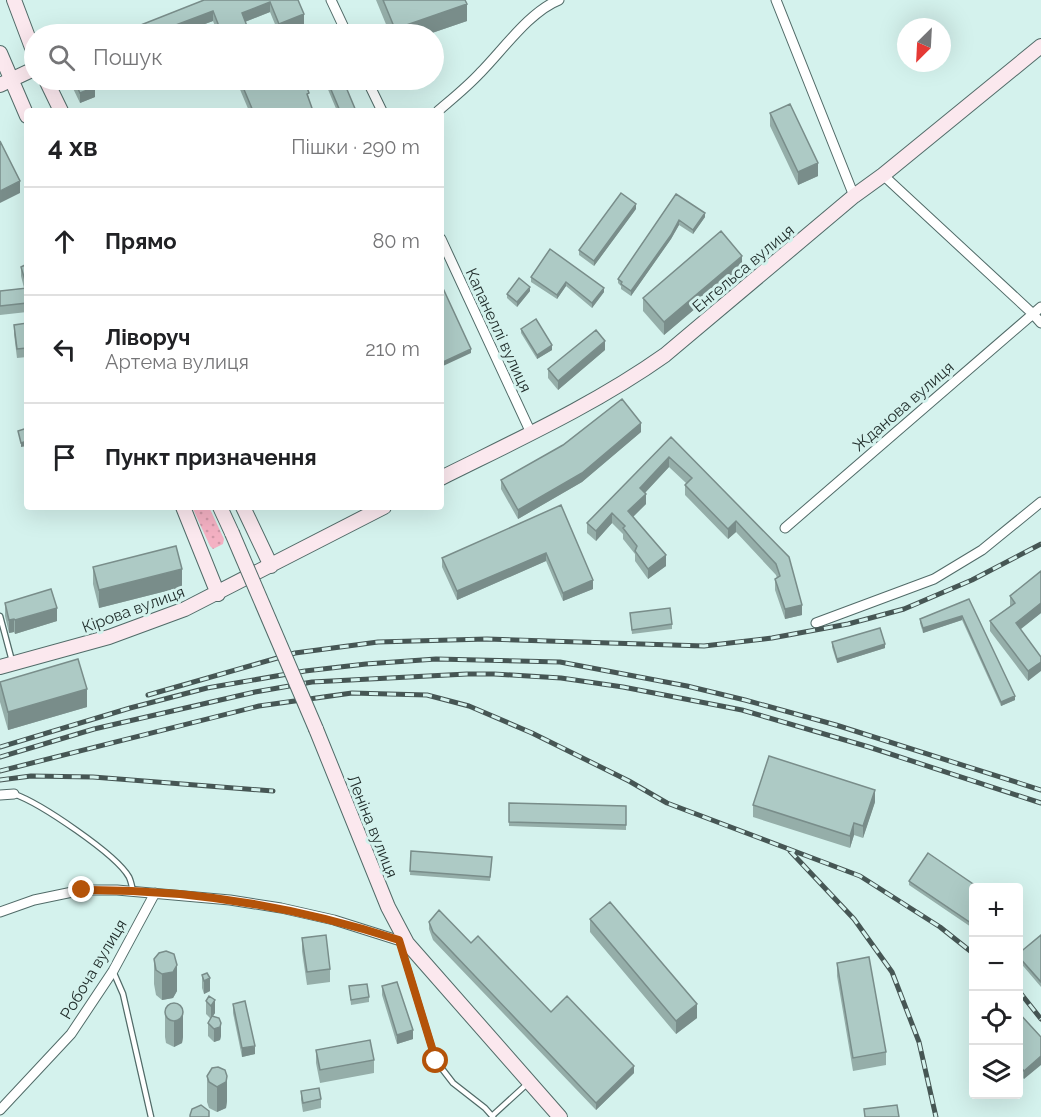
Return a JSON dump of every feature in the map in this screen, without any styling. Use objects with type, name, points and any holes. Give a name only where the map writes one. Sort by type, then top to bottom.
[{"type":"street","points":[[14,0],[24,26]]},
{"type":"street","points":[[331,0],[342,24]]},
{"type":"street","points":[[441,108],[478,75],[535,16],[560,0]]},
{"type":"street","points":[[776,0],[854,196]]},
{"type":"street","name":"Енгельса вулиця","points":[[444,476],[531,433],[636,376],[665,355],[854,196],[1041,46]]},
{"type":"street","points":[[0,53],[6,82],[24,111]]},
{"type":"street","points":[[6,82],[24,74]]},
{"type":"street","points":[[51,90],[60,108]]},
{"type":"street","points":[[372,90],[381,108]]},
{"type":"street","points":[[883,175],[1037,310],[1041,323]]},
{"type":"street","name":"Капанеллі вулиця","points":[[444,245],[531,433]]},
{"type":"street","name":"Жданова вулиця","points":[[784,528],[1037,310]]},
{"type":"street","points":[[816,623],[934,579],[982,550],[1041,502]]},
{"type":"street","points":[[184,510],[218,594]]},
{"type":"street","name":"Леніна вулиця","points":[[221,510],[316,729],[403,942],[560,1117]]},
{"type":"street","points":[[244,510],[271,566],[378,510]]},
{"type":"street","name":"Кірова вулиця","points":[[6,666],[130,630],[185,609],[271,566]]},
{"type":"street","points":[[0,795],[14,794]]},
{"type":"street","points":[[0,912],[33,900],[82,890],[155,892],[281,908],[334,920],[403,942]]},
{"type":"street","name":"Робоча вулиця","points":[[0,1110],[71,1034],[113,971],[155,892]]},
{"type":"lane","points":[[0,616],[6,666]]},
{"type":"lane","points":[[14,794],[38,805],[118,864],[129,877],[133,891]]},
{"type":"lane","points":[[403,942],[436,1061],[453,1083],[493,1117],[529,1082]]},
{"type":"lane","points":[[113,971],[123,994],[151,1117]]},
{"type":"shaded area","points":[[193,510],[210,510],[224,539],[223,544],[213,549]]},
{"type":"building","points":[[204,0],[298,0],[304,14],[279,24],[270,2],[242,13],[246,24],[218,24],[213,11],[179,24],[143,24]]},
{"type":"building","points":[[383,0],[465,0],[467,4],[409,24],[393,24]]},
{"type":"building","points":[[244,90],[308,90],[312,108],[252,108]]},
{"type":"building","points":[[331,90],[347,90],[355,108],[339,108]]},
{"type":"building","points":[[790,104],[818,163],[798,172],[770,113]]},
{"type":"building","points":[[0,141],[20,181],[0,191]]},
{"type":"building","points":[[621,193],[636,204],[594,261],[579,250]]},
{"type":"building","points":[[676,194],[705,213],[693,230],[679,220],[631,291],[618,279]]},
{"type":"building","points":[[721,231],[742,256],[664,322],[643,298]]},
{"type":"building","points":[[550,249],[604,288],[592,303],[566,282],[557,295],[531,277]]},
{"type":"building","points":[[519,278],[530,287],[517,302],[507,294]]},
{"type":"building","points":[[24,288],[24,303],[0,306],[0,291]]},
{"type":"building","points":[[444,290],[471,349],[444,362]]},
{"type":"building","points":[[536,319],[552,345],[537,355],[521,329]]},
{"type":"building","points":[[24,323],[24,348],[17,349],[14,325]]},
{"type":"building","points":[[596,330],[605,341],[558,381],[548,369]]},
{"type":"building","points":[[622,399],[641,423],[582,473],[518,510],[501,480],[563,445]]},
{"type":"building","points":[[24,429],[24,442],[21,443],[18,431]]},
{"type":"building","points":[[671,437],[789,557],[802,605],[785,609],[775,579],[780,576],[776,564],[736,521],[728,529],[685,485],[692,478],[669,457],[640,488],[646,494],[628,511],[666,555],[648,569],[635,551],[637,546],[623,528],[625,526],[612,513],[596,531],[587,523]]},
{"type":"building","points":[[561,505],[593,580],[563,593],[546,553],[457,591],[442,558]]},
{"type":"building","points":[[176,546],[182,569],[99,590],[93,567]]},
{"type":"building","points":[[1041,571],[1041,603],[1016,623],[1041,657],[1041,662],[1028,671],[990,621],[1015,603],[1010,596]]},
{"type":"building","points":[[51,589],[57,608],[9,620],[5,603]]},
{"type":"building","points":[[969,599],[1015,696],[1001,702],[962,616],[923,628],[920,619]]},
{"type":"building","points":[[670,608],[672,624],[632,630],[630,613]]},
{"type":"building","points":[[880,628],[885,644],[837,659],[832,642]]},
{"type":"building","points":[[78,659],[87,689],[8,712],[0,682]]},
{"type":"building","points":[[769,756],[875,790],[863,826],[854,823],[850,836],[753,805]]},
{"type":"building","points":[[509,803],[626,806],[626,825],[509,822]]},
{"type":"building","points":[[411,851],[492,857],[490,877],[410,871]]},
{"type":"building","points":[[928,853],[972,883],[969,883],[969,922],[909,881]]},
{"type":"building","points":[[610,902],[697,1004],[676,1021],[590,919]]},
{"type":"building","points":[[439,910],[471,943],[478,936],[551,1012],[567,996],[634,1066],[596,1103],[433,932],[429,922]]},
{"type":"building","points":[[326,935],[330,969],[307,972],[302,938]]},
{"type":"building","points":[[1041,935],[1041,982],[1023,962],[1023,950]]},
{"type":"building","points":[[166,951],[174,954],[177,965],[173,972],[162,974],[156,970],[154,959],[159,953]]},
{"type":"building","points":[[869,957],[886,1052],[853,1058],[837,963]]},
{"type":"building","points":[[207,973],[210,978],[204,981],[202,975]]},
{"type":"building","points":[[397,982],[413,1030],[397,1035],[382,986]]},
{"type":"building","points":[[367,984],[369,997],[351,1000],[349,986]]},
{"type":"building","points":[[209,996],[215,1000],[211,1006],[206,1001]]},
{"type":"building","points":[[245,1001],[255,1046],[242,1048],[233,1004]]},
{"type":"building","points":[[174,1003],[180,1006],[183,1012],[180,1018],[174,1021],[168,1018],[165,1012],[168,1006]]},
{"type":"building","points":[[212,1016],[219,1018],[220,1027],[214,1029],[208,1023]]},
{"type":"building","points":[[1023,1017],[1041,1037],[1041,1056],[1024,1071]]},
{"type":"building","points":[[370,1040],[374,1060],[320,1070],[316,1050]]},
{"type":"building","points":[[218,1067],[225,1070],[227,1076],[226,1082],[217,1087],[209,1082],[207,1076],[212,1068]]},
{"type":"building","points":[[319,1088],[321,1099],[303,1103],[301,1091]]},
{"type":"building","points":[[201,1105],[209,1111],[209,1117],[190,1117],[192,1109]]},
{"type":"building","points":[[897,1105],[899,1117],[865,1117],[864,1109]]},
{"type":"railway","points":[[148,695],[295,653],[378,642],[487,639],[704,646],[772,638],[848,624],[904,609],[972,580],[1041,544]]},
{"type":"railway","points":[[0,747],[130,708],[207,688],[305,671],[436,659],[560,662],[687,686],[745,700],[836,725],[1041,790]]},
{"type":"railway","points":[[0,757],[94,729],[255,692],[312,682],[494,674],[561,678],[623,687],[742,710],[869,747],[1041,803]]},
{"type":"railway","points":[[0,771],[259,706],[352,693],[427,695],[469,706],[532,733],[629,781],[667,803],[860,876],[940,927],[969,950]]},
{"type":"railway","points":[[0,780],[31,776],[93,777],[273,791]]},
{"type":"railway","points":[[790,851],[854,919],[892,972],[919,1042],[936,1117]]},
{"type":"railway","points":[[1019,991],[1041,1019]]},
{"type":"route","points":[[82,890],[155,892],[281,908],[334,920],[399,940],[436,1061]]}]
